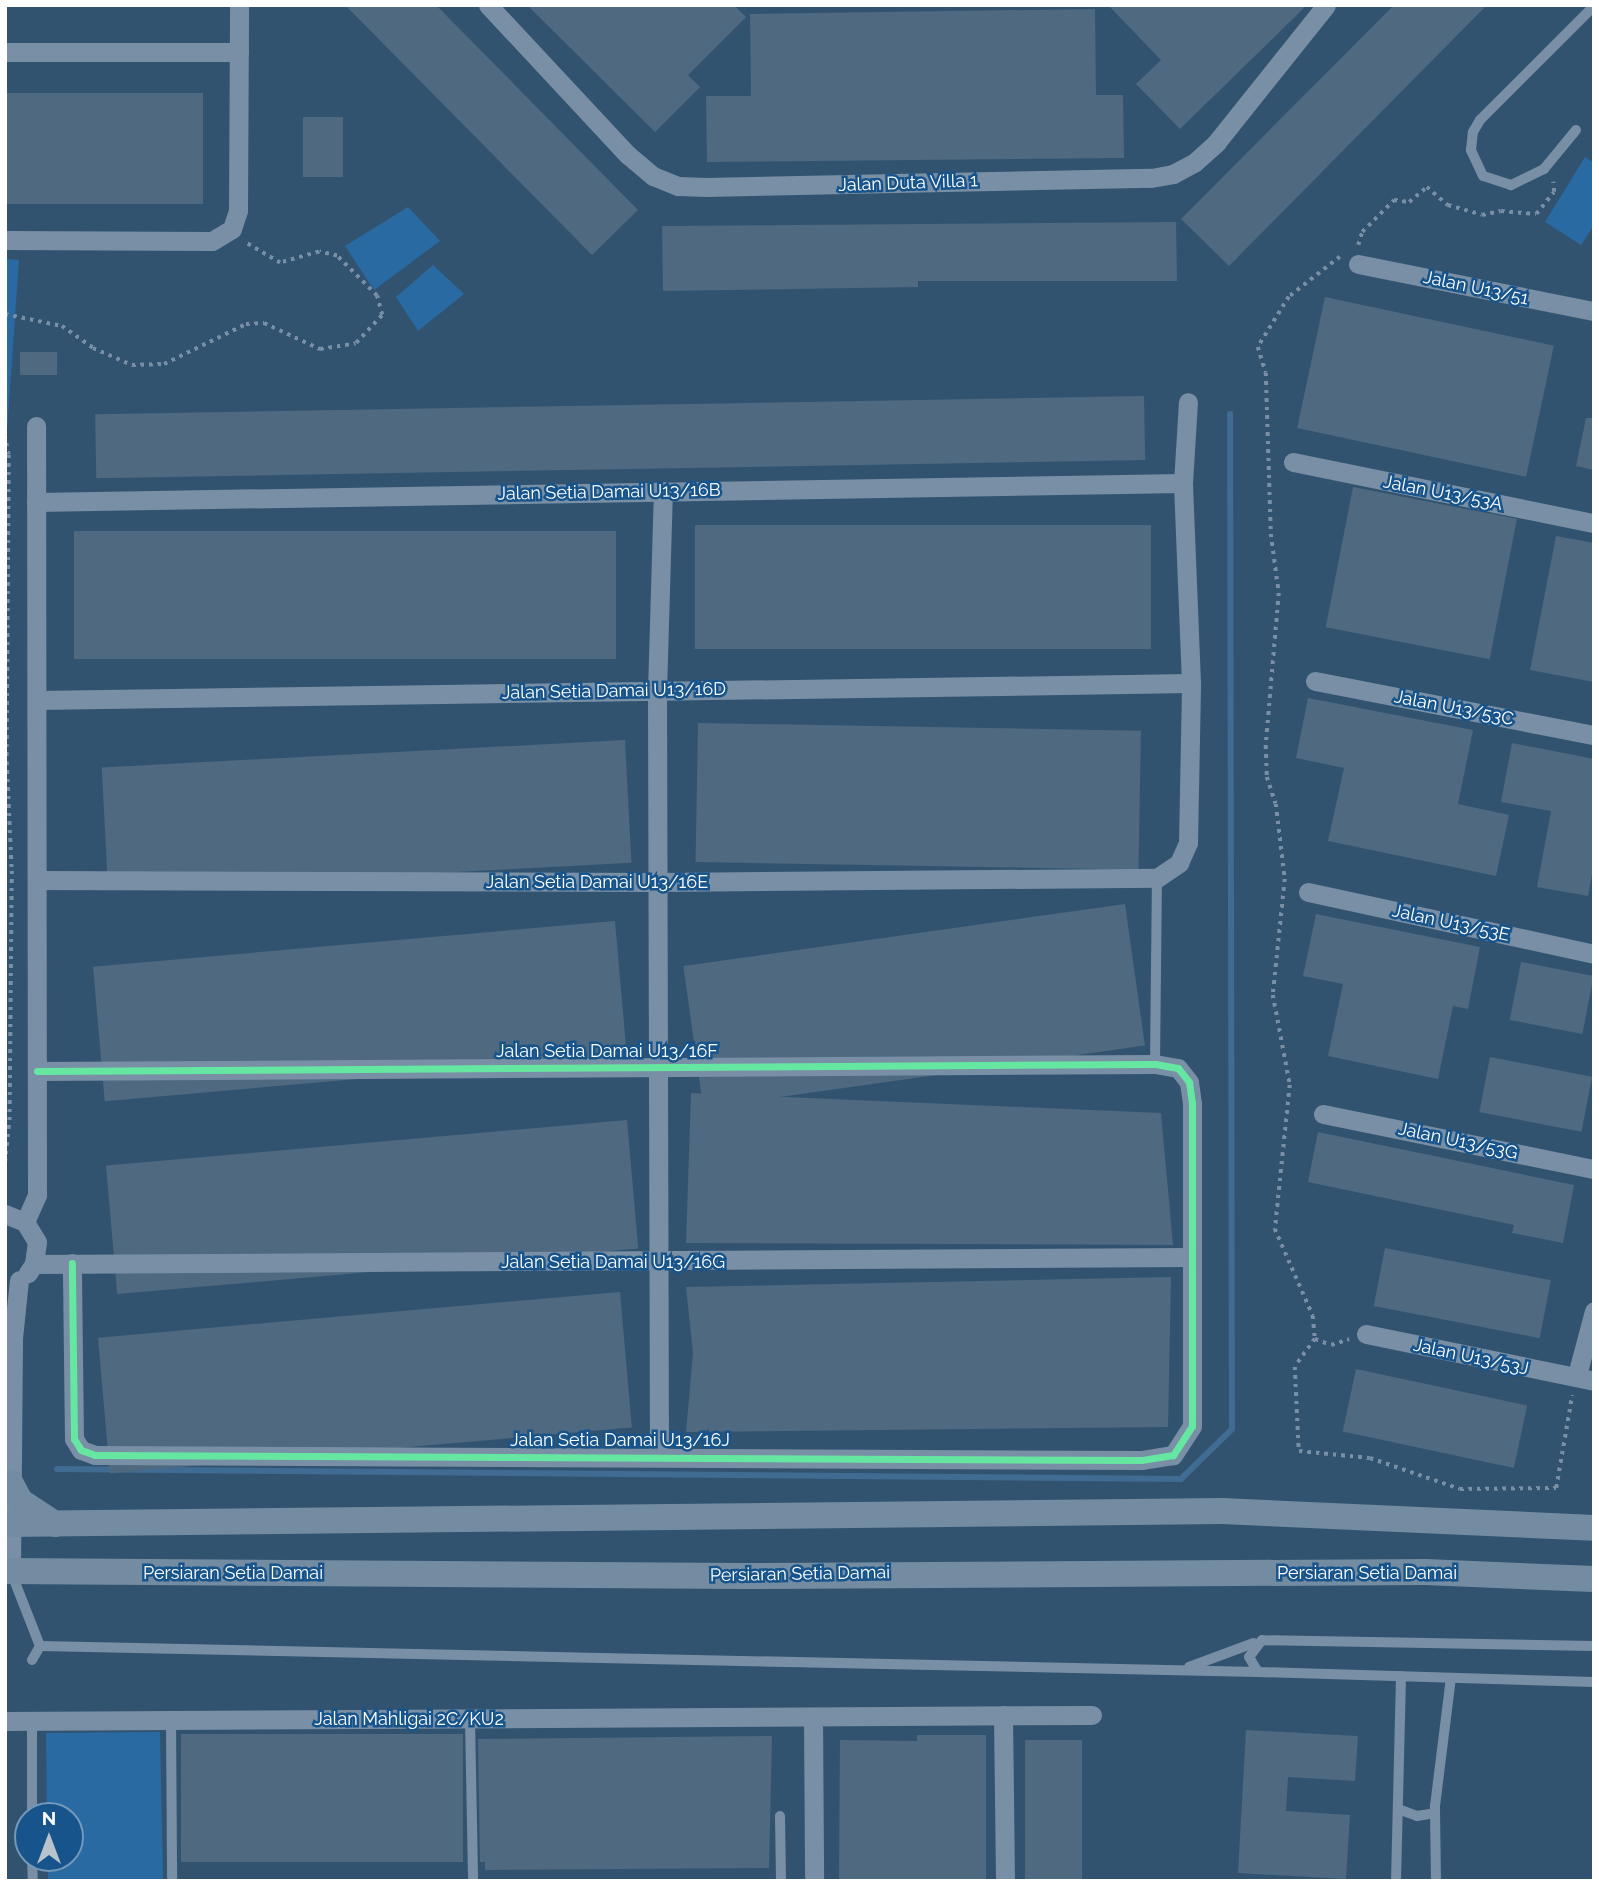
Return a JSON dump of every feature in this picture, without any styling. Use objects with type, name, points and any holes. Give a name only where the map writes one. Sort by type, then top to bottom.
[{"type":"street","points":[[5,240],[212,241],[232,229],[238,211],[239,5]]},
{"type":"street","name":"Jalan Duta Villa 1","points":[[488,5],[628,155],[653,176],[678,186],[706,187],[1140,178],[1173,174],[1216,143],[1326,5]]},
{"type":"street","points":[[5,52],[239,52]]},
{"type":"street","name":"Jalan U13/51","points":[[1358,264],[1594,311]]},
{"type":"street","points":[[1157,878],[1179,863],[1188,843],[1191,683],[1183,483],[1188,402]]},
{"type":"street","points":[[25,1222],[37,1195],[36,426]]},
{"type":"street","name":"Jalan U13/53A","points":[[1293,462],[1594,523]]},
{"type":"street","name":"Jalan Setia Damai U13/16B","points":[[36,502],[1183,483]]},
{"type":"street","points":[[659,1456],[657,691],[663,491]]},
{"type":"street","name":"Jalan U13/53C","points":[[1315,681],[1594,735]]},
{"type":"street","name":"Jalan Setia Damai U13/16D","points":[[37,699],[1191,683]]},
{"type":"street","name":"Jalan Setia Damai U13/16E","points":[[37,880],[659,882],[1157,878]]},
{"type":"street","name":"Jalan U13/53E","points":[[1308,892],[1594,954]]},
{"type":"street","name":"Jalan Setia Damai U13/16F","points":[[37,1072],[1154,1064],[1178,1068],[1189,1082],[1192,1104],[1191,1257]]},
{"type":"street","name":"Jalan U13/53G","points":[[1323,1114],[1594,1169]]},
{"type":"street","points":[[5,1214],[25,1222],[37,1242],[34,1264],[12,1282],[8,1571]]},
{"type":"street","name":"Jalan Setia Damai U13/16G","points":[[34,1264],[658,1263],[1191,1257]]},
{"type":"street","name":"Jalan Setia Damai U13/16J","points":[[72,1263],[74,1439],[81,1450],[95,1455],[1142,1460],[1173,1455],[1192,1426],[1191,1257]]},
{"type":"street","points":[[1585,1378],[1594,1311]]},
{"type":"street","name":"Jalan U13/53J","points":[[1366,1334],[1532,1371],[1585,1378]]},
{"type":"street","points":[[10,1482],[20,1500],[56,1525]]},
{"type":"street","points":[[7,1524],[1222,1511],[1594,1528]]},
{"type":"street","name":"Persiaran Setia Damai","points":[[8,1571],[745,1576],[1425,1572],[1594,1579]]},
{"type":"street","points":[[1003,1715],[1005,1881]]},
{"type":"street","name":"Jalan Mahligai 2C/KU2","points":[[5,1720],[1092,1715]]},
{"type":"street","points":[[813,1718],[814,1881]]},
{"type":"lane","points":[[1576,130],[1544,169],[1511,185],[1483,176],[1471,150],[1473,132],[1480,120],[1593,7]]},
{"type":"lane","points":[[1154,1064],[1157,878]]},
{"type":"lane","points":[[8,1571],[40,1646]]},
{"type":"lane","points":[[1182,1670],[1262,1640],[1594,1646]]},
{"type":"lane","points":[[1258,1672],[1249,1657],[1262,1640]]},
{"type":"lane","points":[[32,1660],[40,1646]]},
{"type":"lane","points":[[40,1646],[1182,1670],[1594,1682]]},
{"type":"lane","points":[[1396,1881],[1401,1676]]},
{"type":"lane","points":[[1436,1881],[1435,1813],[1451,1678]]},
{"type":"lane","points":[[470,1719],[473,1881]]},
{"type":"lane","points":[[171,1720],[172,1881]]},
{"type":"lane","points":[[32,1721],[32,1802]]},
{"type":"lane","points":[[1398,1809],[1417,1816],[1435,1813]]},
{"type":"lane","points":[[780,1816],[781,1881]]},
{"type":"path","points":[[5,314],[62,326],[93,348],[132,365],[164,364],[246,324],[281,329],[320,349],[356,343],[382,315],[377,296],[337,256],[319,252],[273,261],[232,229]]},
{"type":"path","points":[[5,435],[9,455],[5,492],[12,871],[10,1117],[5,1165]]},
{"type":"path","points":[[1315,1339],[1295,1367],[1299,1451],[1370,1458],[1476,1492],[1556,1488],[1585,1378]]},
{"type":"shaded area","points":[[1585,157],[1594,163],[1594,225],[1581,245],[1545,222]]},
{"type":"shaded area","points":[[408,207],[440,241],[374,290],[345,246]]},
{"type":"shaded area","points":[[5,259],[19,260],[5,460]]},
{"type":"shaded area","points":[[433,265],[464,294],[418,331],[396,297]]},
{"type":"shaded area","points":[[160,1732],[163,1881],[48,1881],[48,1872],[84,1872],[84,1802],[47,1802],[46,1733]]},
{"type":"building","points":[[345,5],[436,5],[638,210],[592,255]]},
{"type":"building","points":[[527,5],[734,5],[746,17],[688,75],[700,87],[655,132]]},
{"type":"building","points":[[1108,5],[1307,5],[1180,129],[1136,84],[1161,60]]},
{"type":"building","points":[[1394,5],[1487,5],[1229,266],[1181,219]]},
{"type":"building","points":[[1095,9],[1096,95],[1123,95],[1124,158],[707,162],[706,96],[751,96],[750,14]]},
{"type":"building","points":[[5,93],[203,93],[203,204],[5,204]]},
{"type":"building","points":[[303,117],[343,117],[343,177],[303,177]]},
{"type":"building","points":[[1176,222],[1177,281],[918,281],[918,287],[663,291],[662,226]]},
{"type":"building","points":[[1325,297],[1554,346],[1526,477],[1297,428]]},
{"type":"building","points":[[20,352],[57,352],[57,375],[20,375]]},
{"type":"building","points":[[1144,396],[1145,460],[96,478],[95,414]]},
{"type":"building","points":[[1586,418],[1594,418],[1594,470],[1576,466]]},
{"type":"building","points":[[1353,487],[1517,519],[1490,659],[1326,627]]},
{"type":"building","points":[[695,525],[1151,525],[1151,649],[695,649]]},
{"type":"building","points":[[74,531],[616,531],[616,659],[74,659]]},
{"type":"building","points":[[1556,536],[1594,543],[1594,682],[1530,670]]},
{"type":"building","points":[[1308,698],[1473,730],[1458,804],[1509,815],[1496,876],[1328,841],[1344,768],[1296,758]]},
{"type":"building","points":[[698,723],[1141,731],[1139,870],[696,862]]},
{"type":"building","points":[[625,740],[631,863],[108,890],[102,767]]},
{"type":"building","points":[[1512,743],[1594,759],[1594,864],[1588,896],[1537,887],[1551,811],[1501,802]]},
{"type":"building","points":[[1125,904],[1145,1046],[703,1108],[683,966]]},
{"type":"building","points":[[1316,914],[1480,947],[1468,1009],[1453,1006],[1438,1079],[1328,1056],[1343,984],[1303,976]]},
{"type":"building","points":[[615,921],[627,1055],[105,1101],[93,967]]},
{"type":"building","points":[[1521,962],[1594,976],[1582,1034],[1510,1020]]},
{"type":"building","points":[[1490,1057],[1592,1077],[1581,1132],[1479,1112]]},
{"type":"building","points":[[691,1093],[1161,1113],[1173,1245],[686,1243]]},
{"type":"building","points":[[627,1120],[638,1249],[117,1294],[106,1166]]},
{"type":"building","points":[[1318,1132],[1574,1185],[1563,1243],[1512,1233],[1514,1225],[1308,1182]]},
{"type":"building","points":[[1385,1248],[1551,1280],[1540,1338],[1374,1306]]},
{"type":"building","points":[[1171,1277],[1168,1427],[686,1432],[693,1353],[686,1287]]},
{"type":"building","points":[[620,1292],[632,1427],[110,1473],[98,1338]]},
{"type":"building","points":[[1356,1369],[1527,1405],[1514,1468],[1343,1432]]},
{"type":"building","points":[[1246,1730],[1358,1736],[1355,1781],[1288,1777],[1286,1811],[1350,1815],[1346,1879],[1238,1873]]},
{"type":"building","points":[[181,1734],[463,1734],[463,1862],[181,1862]]},
{"type":"building","points":[[917,1735],[986,1735],[986,1881],[839,1881],[840,1740],[917,1741]]},
{"type":"building","points":[[772,1736],[769,1868],[485,1870],[485,1862],[480,1862],[478,1739]]},
{"type":"building","points":[[1025,1740],[1082,1740],[1082,1881],[1025,1881]]},
{"type":"waterway","points":[[57,1469],[1181,1479],[1232,1429],[1230,414]]},
{"type":"cycle path","points":[[37,1071],[1155,1064],[1178,1068],[1189,1082],[1192,1104],[1192,1426],[1173,1455],[1142,1460],[95,1455],[81,1450],[74,1439],[72,1263]]}]
